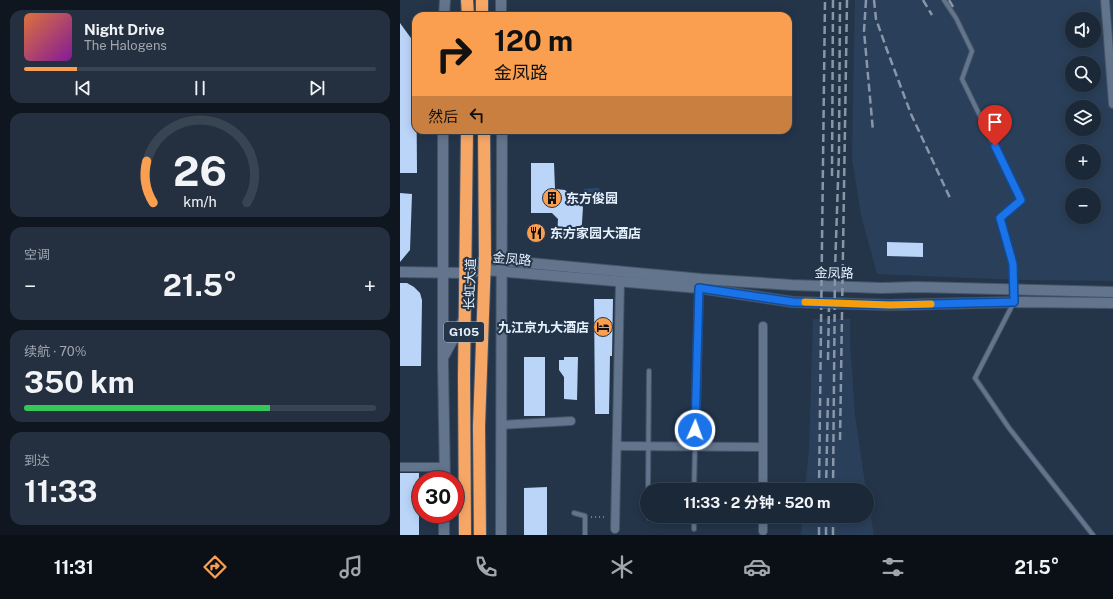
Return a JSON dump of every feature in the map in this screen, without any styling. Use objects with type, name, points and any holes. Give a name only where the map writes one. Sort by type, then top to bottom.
[{"type":"highway","points":[[468,0],[468,12]]},
{"type":"highway","points":[[482,0],[482,12]]},
{"type":"highway","name":"长虹大道","points":[[465,535],[465,273],[467,134]]},
{"type":"highway","name":"长虹大道","points":[[480,535],[479,426],[485,264],[484,134]]},
{"type":"main road","points":[[444,12],[445,0]]},
{"type":"main road","points":[[501,0],[501,12]]},
{"type":"main road","points":[[443,134],[444,471]]},
{"type":"main road","points":[[501,535],[502,134]]},
{"type":"main road","name":"金凤路","points":[[400,272],[465,273],[485,264],[501,260],[702,279],[792,285],[1113,292]]},
{"type":"main road","name":"金凤路","points":[[485,264],[501,271],[699,288],[793,302],[890,305],[1014,302],[1113,303]]},
{"type":"main road","points":[[443,359],[465,317]]},
{"type":"main road","points":[[444,523],[444,535]]},
{"type":"street","points":[[1105,0],[1113,104]]},
{"type":"street","points":[[615,529],[620,281]]},
{"type":"street","points":[[695,446],[699,288]]},
{"type":"street","points":[[763,326],[763,483]]},
{"type":"street","points":[[501,424],[571,421]]},
{"type":"street","points":[[617,446],[763,447]]},
{"type":"street","points":[[400,467],[444,467]]},
{"type":"street","points":[[763,523],[763,531]]},
{"type":"lane","points":[[944,0],[956,18],[972,51],[962,79],[1021,200],[1000,218],[1013,264],[1014,302],[975,378],[1009,428],[1093,535]]},
{"type":"lane","points":[[648,483],[650,371]]},
{"type":"lane","points":[[694,483],[695,446]]},
{"type":"lane","points":[[574,513],[585,516],[585,535]]},
{"type":"lane","points":[[694,523],[694,529]]},
{"type":"path","points":[[585,517],[613,517]]},
{"type":"shaded area","points":[[855,0],[1113,0],[1113,281],[1021,280],[877,274],[861,215],[852,158]]},
{"type":"shaded area","points":[[598,188],[602,192],[601,202],[590,203],[584,197],[584,189]]},
{"type":"shaded area","points":[[813,319],[850,319],[855,415],[865,483],[806,483],[809,449]]},
{"type":"shaded area","points":[[802,523],[872,523],[874,535],[801,535]]},
{"type":"building","points":[[400,23],[412,40],[412,134],[417,134],[417,173],[400,173]]},
{"type":"building","name":"东方俊园","points":[[531,163],[554,163],[555,189],[565,190],[583,207],[581,238],[557,237],[558,219],[552,213],[531,213]]},
{"type":"building","points":[[400,193],[412,194],[410,250],[400,262]]},
{"type":"building","points":[[887,242],[923,243],[923,257],[887,256]]},
{"type":"building","points":[[400,283],[407,283],[414,287],[420,293],[422,300],[421,366],[400,366]]},
{"type":"building","points":[[594,299],[613,299],[609,414],[595,414]]},
{"type":"building","points":[[524,357],[545,357],[545,416],[524,416]]},
{"type":"building","points":[[564,357],[578,357],[577,400],[564,399],[564,377],[559,370],[559,360],[564,360]]},
{"type":"building","points":[[400,473],[412,473],[412,523],[419,523],[419,535],[400,535]]},
{"type":"building","points":[[547,487],[547,535],[524,535],[524,488]]},
{"type":"railway","points":[[819,483],[825,0]]},
{"type":"railway","points":[[832,176],[833,0]]},
{"type":"railway","points":[[833,483],[840,0]]},
{"type":"railway","points":[[840,440],[847,0]]},
{"type":"railway","points":[[866,0],[864,31],[873,131]]},
{"type":"railway","points":[[874,0],[876,19],[911,114],[950,198]]},
{"type":"railway","points":[[923,0],[932,15]]},
{"type":"railway","points":[[949,0],[955,10]]},
{"type":"railway","points":[[828,360],[829,304]]},
{"type":"railway","points":[[826,483],[828,396]]},
{"type":"railway","points":[[819,523],[819,535]]},
{"type":"railway","points":[[826,523],[826,535]]},
{"type":"railway","points":[[833,523],[833,535]]},
{"type":"slow traffic","points":[[805,302],[890,305],[931,304]]},
{"type":"place","name":"东方俊园","points":[[552,198]]},
{"type":"place","name":"东方家园大酒店","points":[[536,233]]},
{"type":"place","name":"九江京九大酒店","points":[[603,327]]},
{"type":"route","points":[[695,430],[699,288],[730,291],[793,302],[890,305],[1014,302],[1013,264],[1000,218],[1021,200],[995,146]]}]
